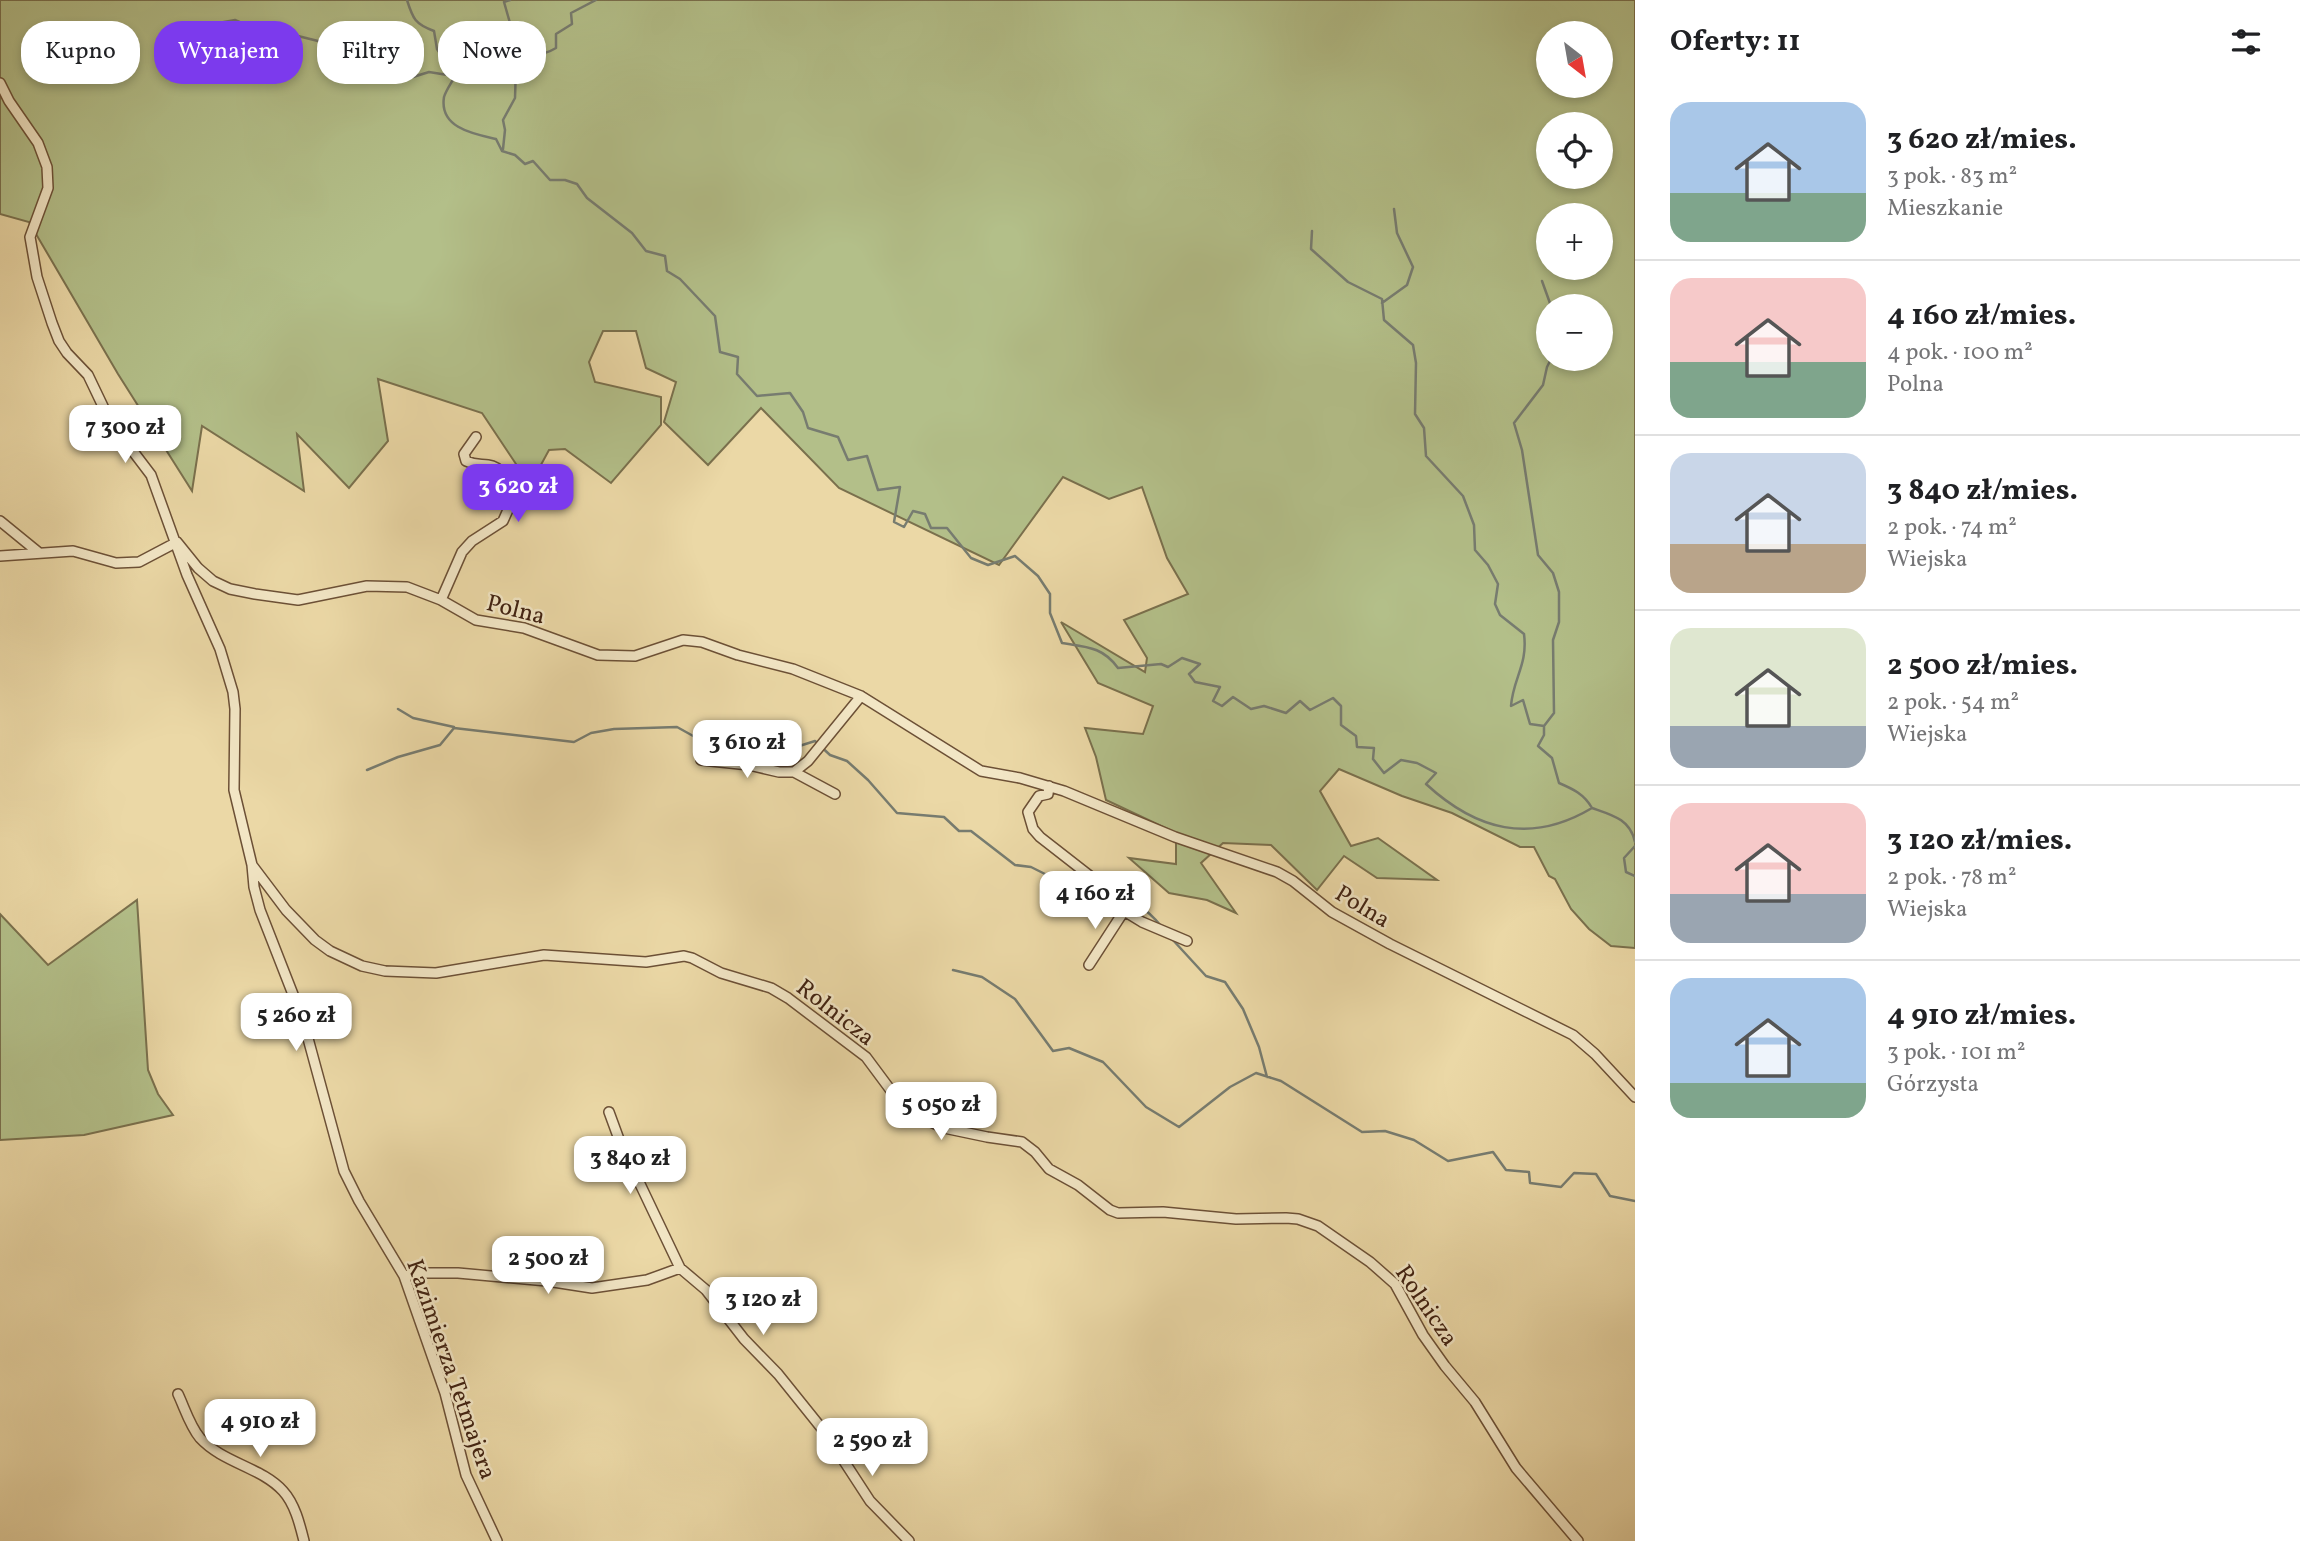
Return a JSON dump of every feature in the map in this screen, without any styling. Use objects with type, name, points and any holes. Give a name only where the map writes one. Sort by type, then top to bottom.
[{"type":"street","name":"Kazimierza Tetmajera","points":[[0,83],[38,143],[47,167],[47,188],[30,232],[30,244],[37,277],[55,333],[67,353],[88,375],[110,421],[151,475],[187,575],[219,649],[233,692],[234,790],[260,910],[303,1020],[344,1171],[404,1276],[445,1393],[466,1475],[497,1541]]},
{"type":"street","points":[[441,600],[462,552],[472,541],[503,521],[516,492],[502,472],[489,465],[475,466],[466,461],[464,454],[477,437]]},
{"type":"street","points":[[0,521],[38,552]]},
{"type":"street","points":[[0,556],[73,551],[116,563],[138,562],[177,542]]},
{"type":"street","name":"Polna","points":[[177,542],[198,568],[230,589],[298,600],[367,586],[417,589],[476,620],[524,628],[598,655],[635,656],[683,640],[702,642],[738,655],[793,669],[861,696],[981,771],[1049,786],[1175,837],[1285,876],[1332,912],[1390,944],[1573,1035],[1595,1054],[1635,1097]]},
{"type":"street","points":[[794,772],[808,761],[861,696]]},
{"type":"street","points":[[701,760],[794,772],[835,794]]},
{"type":"street","points":[[1049,786],[1048,794],[1039,796],[1028,812],[1033,829],[1058,854],[1104,888],[1124,911],[1142,922],[1187,940]]},
{"type":"street","name":"Rolnicza","points":[[252,864],[286,910],[315,940],[330,951],[362,966],[385,971],[436,973],[544,955],[646,961],[684,956],[692,958],[721,973],[771,988],[789,998],[866,1057],[895,1096],[914,1114],[953,1130],[1021,1142],[1035,1152],[1049,1168],[1110,1210],[1118,1213],[1163,1212],[1236,1219],[1286,1218],[1318,1226],[1388,1276],[1423,1335],[1475,1402],[1516,1468],[1578,1541]]},
{"type":"street","points":[[1089,965],[1124,911]]},
{"type":"street","points":[[609,1112],[620,1142],[680,1268],[706,1290],[744,1339],[778,1374],[827,1435],[870,1501],[909,1541]]},
{"type":"street","points":[[404,1276],[458,1273],[592,1288],[647,1280],[680,1268]]},
{"type":"street","points":[[178,1395],[193,1428],[204,1442],[283,1491],[293,1508],[304,1541]]},
{"type":"green space","points":[[0,0],[1635,0],[1635,948],[1611,946],[1589,929],[1571,909],[1534,847],[1520,847],[1452,813],[1402,796],[1339,769],[1320,791],[1351,846],[1378,838],[1437,880],[1377,878],[1344,856],[1317,890],[1271,845],[1223,843],[1201,863],[1236,913],[1207,900],[1169,893],[1129,858],[1176,864],[1176,833],[1106,800],[1096,757],[1085,728],[1143,734],[1153,706],[1098,683],[1061,622],[1145,672],[1147,658],[1124,620],[1188,594],[1167,558],[1142,487],[1109,499],[1063,477],[999,565],[839,488],[761,408],[708,465],[664,422],[676,382],[646,368],[636,331],[603,331],[589,362],[595,382],[661,397],[661,425],[611,483],[565,449],[549,450],[530,485],[482,413],[378,379],[388,441],[349,488],[297,434],[304,491],[202,426],[192,491],[118,374],[29,222],[0,214]]},
{"type":"green space","points":[[137,900],[148,1070],[158,1094],[173,1115],[84,1135],[0,1140],[0,914],[48,965]]},
{"type":"waterway","points":[[407,0],[416,20],[434,31],[437,49],[455,76],[444,97],[444,108],[452,123],[469,132],[496,139],[502,151],[515,155],[525,164],[533,161],[550,180],[565,180],[577,184],[587,198],[632,233],[646,251],[665,256],[667,271],[680,279],[715,316],[720,352],[738,357],[737,374],[757,396],[790,393],[803,412],[808,428],[838,437],[848,460],[867,456],[878,490],[900,487],[894,522],[904,527],[913,511],[925,514],[931,528],[947,528],[971,558],[988,565],[1015,556],[1038,576],[1050,594],[1050,613],[1062,643],[1100,652],[1118,668],[1161,664],[1168,667],[1182,658],[1200,664],[1189,674],[1195,682],[1220,687],[1213,701],[1222,706],[1233,697],[1251,709],[1264,706],[1286,713],[1300,701],[1310,710],[1333,698],[1341,706],[1341,725],[1356,736],[1357,747],[1374,748],[1373,759],[1384,773],[1401,760],[1417,763],[1436,773],[1426,784],[1445,800],[1484,822],[1525,829],[1547,826],[1592,808],[1624,823],[1633,834],[1635,842]]},
{"type":"waterway","points":[[303,37],[322,42],[333,63],[362,71],[370,77],[391,74],[413,77],[429,72],[466,78],[482,71],[512,30],[504,2],[510,0]]},
{"type":"waterway","points":[[503,149],[503,120],[515,98],[516,67],[526,53],[541,54],[556,48],[556,34],[572,24],[571,13],[596,0]]},
{"type":"waterway","points":[[230,21],[237,21]]},
{"type":"waterway","points":[[1382,303],[1407,285],[1413,267],[1397,233],[1394,209]]},
{"type":"waterway","points":[[1312,231],[1311,249],[1348,282],[1382,299],[1384,320],[1413,345],[1416,363],[1415,414],[1424,428],[1426,456],[1463,496],[1474,525],[1475,550],[1488,565],[1498,584],[1495,604],[1500,615],[1524,634],[1524,654],[1511,706],[1523,700],[1530,724],[1544,726],[1544,735],[1538,746],[1552,758],[1559,783],[1578,792],[1592,808]]},
{"type":"waterway","points":[[1542,281],[1547,294]]},
{"type":"waterway","points":[[1544,726],[1554,713],[1553,640],[1559,622],[1559,592],[1553,573],[1538,555],[1522,450],[1514,423],[1543,385],[1546,371]]},
{"type":"waterway","points":[[398,709],[413,718],[454,727]]},
{"type":"waterway","points":[[367,770],[398,757],[440,745],[454,728],[574,742],[591,733],[614,729],[677,727],[695,737],[748,724],[793,748],[815,741],[830,755],[847,761],[897,813],[944,817],[959,831],[971,831],[1015,865],[1031,867],[1075,889],[1102,893]]},
{"type":"waterway","points":[[1635,846],[1624,858],[1626,872],[1635,876]]},
{"type":"waterway","points":[[1112,895],[1139,906],[1161,926]]},
{"type":"waterway","points":[[1172,939],[1206,976],[1225,982],[1243,1009],[1259,1047],[1267,1077]]},
{"type":"waterway","points":[[953,970],[982,977],[1015,999],[1053,1051],[1069,1048],[1103,1062],[1146,1107],[1179,1127],[1230,1087],[1256,1073],[1281,1081],[1362,1132],[1385,1131],[1414,1140],[1448,1161],[1493,1152],[1506,1170],[1529,1172],[1530,1183],[1561,1187],[1574,1173],[1596,1174],[1610,1196],[1635,1201]]}]
